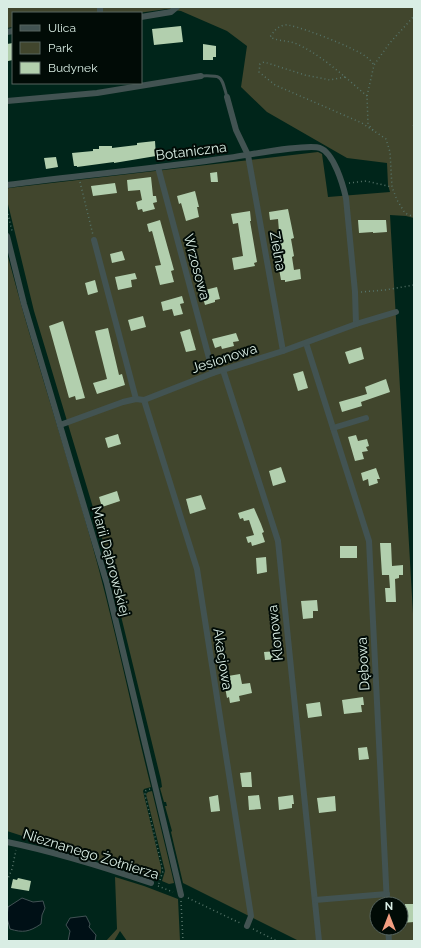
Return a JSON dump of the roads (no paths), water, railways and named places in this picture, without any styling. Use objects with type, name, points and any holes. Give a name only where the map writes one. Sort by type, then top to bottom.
[{"type":"street","points":[[142,17],[171,12],[177,7]]},
{"type":"street","points":[[7,101],[97,93],[201,76]]},
{"type":"street","name":"Zielna","points":[[227,97],[236,130],[248,155],[283,351]]},
{"type":"street","name":"Botaniczna","points":[[7,186],[301,148],[321,148],[325,150],[337,168],[346,198],[355,292],[356,324]]},
{"type":"street","name":"Wrzosowa","points":[[158,167],[213,373]]},
{"type":"street","name":"Marii Dąbrowskiej","points":[[7,236],[24,304],[107,584],[181,895]]},
{"type":"street","points":[[94,240],[136,399]]},
{"type":"street","name":"Jesionowa","points":[[60,425],[123,402],[136,399],[144,400],[213,373],[283,351],[356,324],[396,312]]},
{"type":"street","name":"Dębowa","points":[[306,343],[369,541],[386,894]]},
{"type":"street","name":"Klonowa","points":[[223,370],[278,541],[319,941]]},
{"type":"street","name":"Akacjowa","points":[[144,400],[197,569],[251,916],[247,926]]},
{"type":"street","points":[[333,428],[366,418]]},
{"type":"street","name":"Nieznanego Żołnierza","points":[[7,842],[107,868],[151,883]]},
{"type":"street","points":[[315,900],[386,894]]},
{"type":"lane","points":[[201,76],[216,75],[220,78],[224,84],[227,97]]}]
